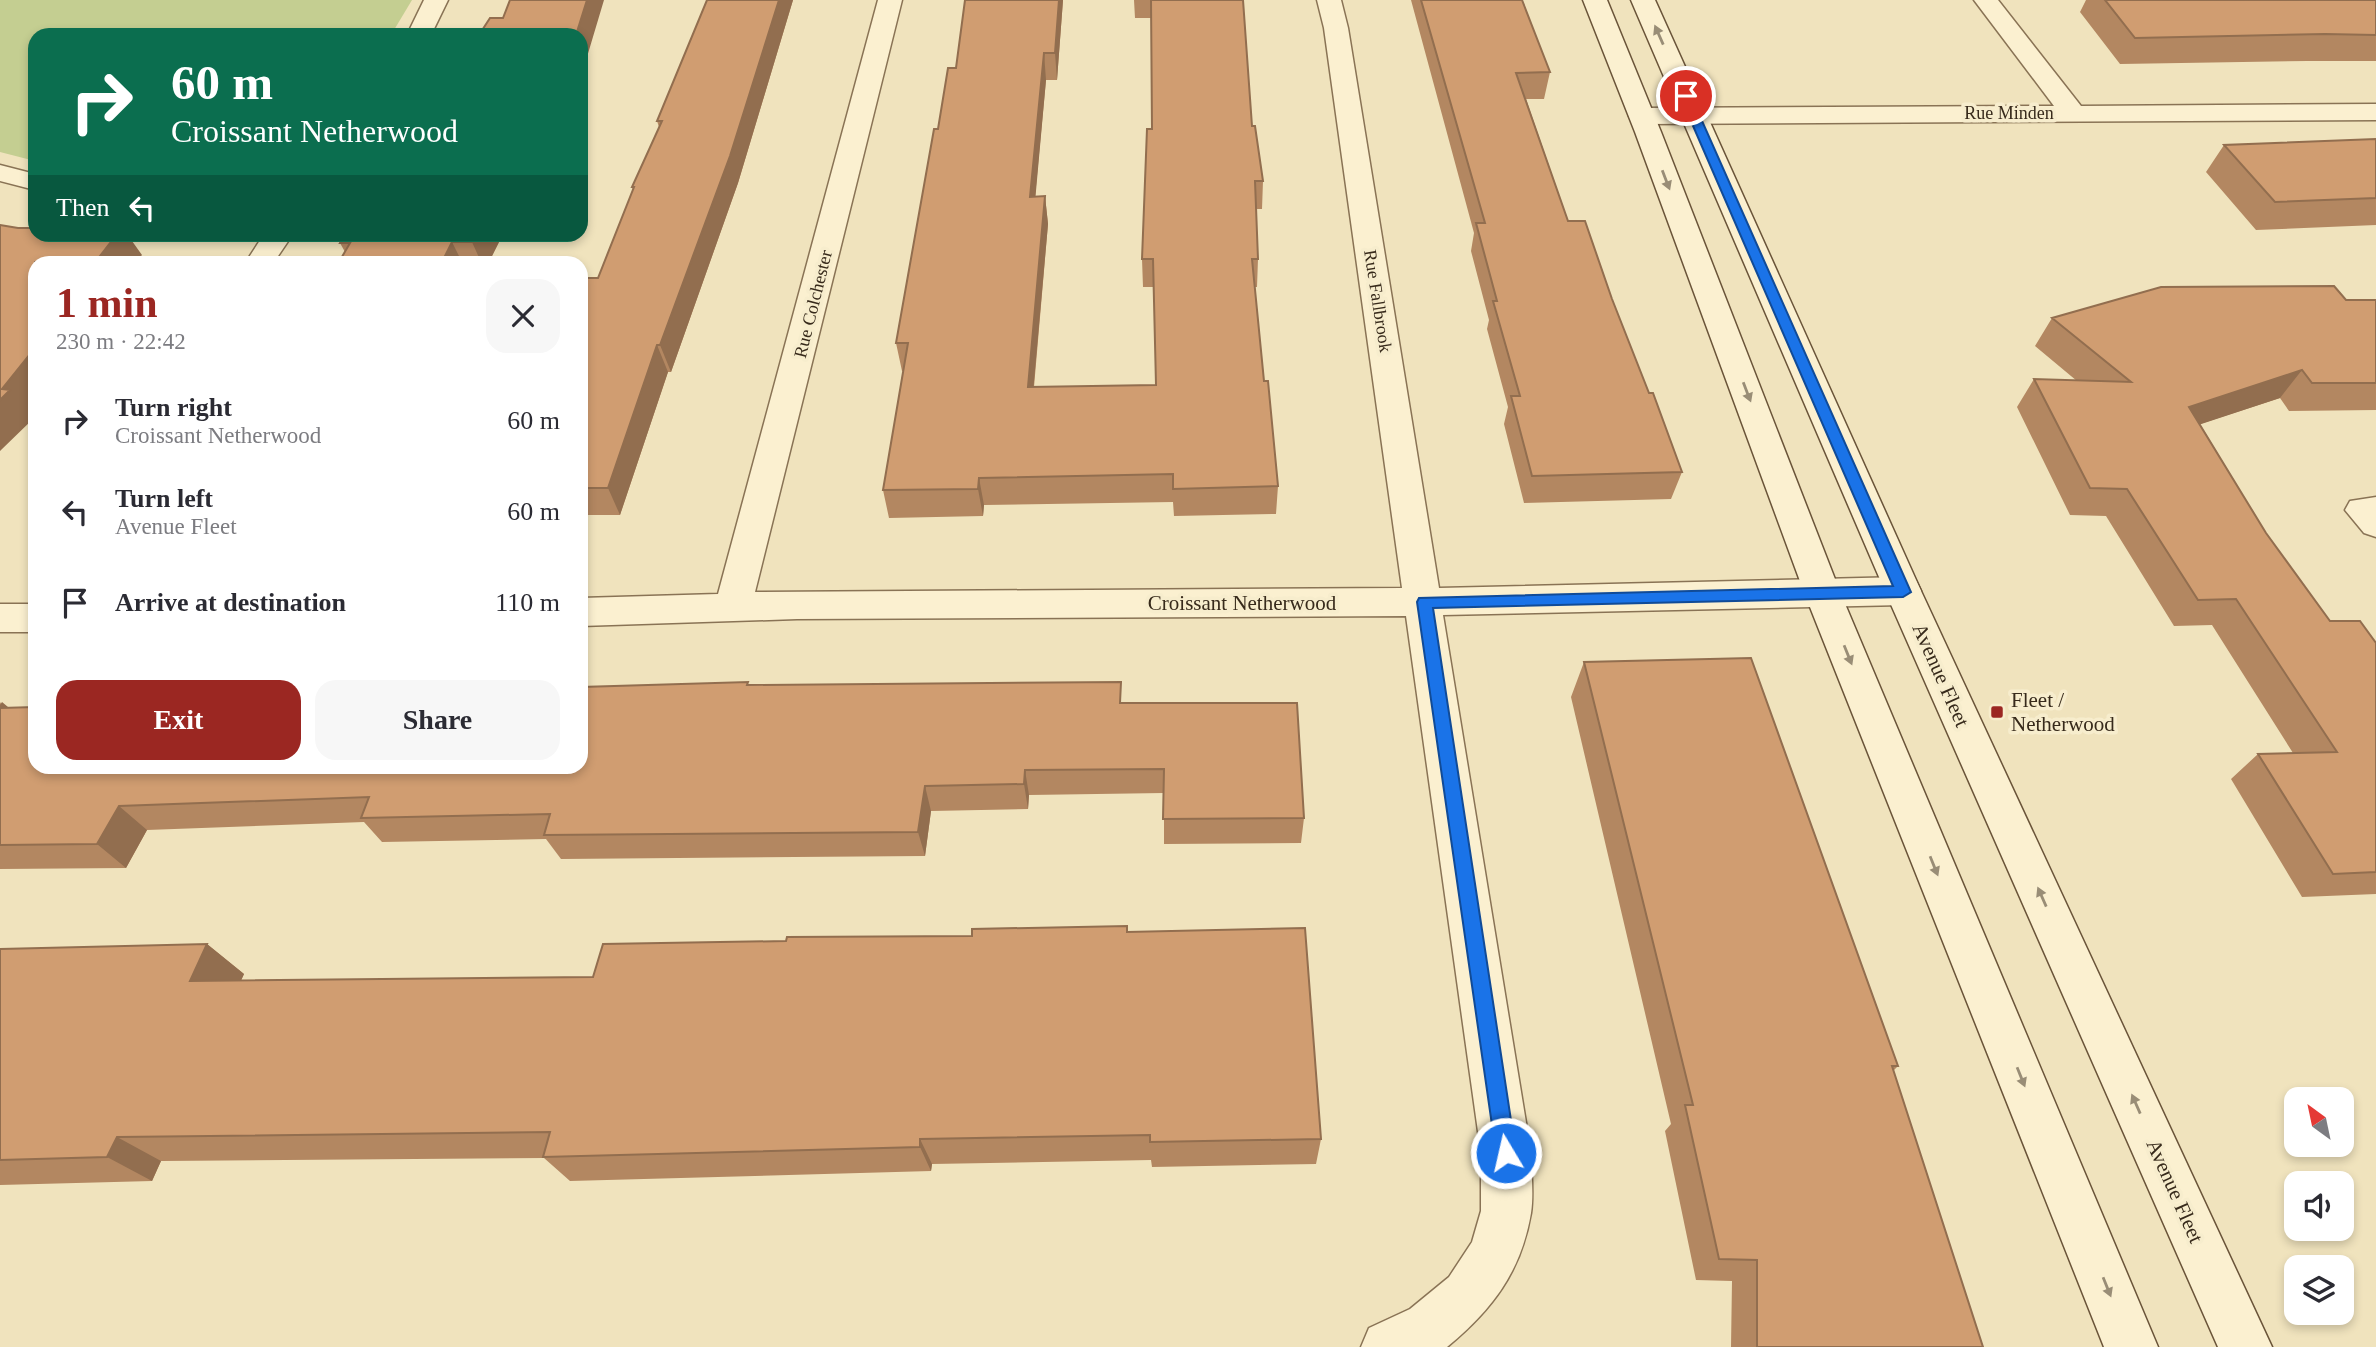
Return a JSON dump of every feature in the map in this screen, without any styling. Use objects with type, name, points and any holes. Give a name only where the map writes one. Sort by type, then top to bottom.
[{"type":"street","points":[[422,28],[436,0]]},
{"type":"street","name":"Rue Colchester","points":[[733,607],[890,0]]},
{"type":"street","name":"Rue Fallbrook","points":[[1329,0],[1336,28],[1506,1153],[1506,1211],[1494,1254],[1467,1295],[1429,1328],[1388,1347]]},
{"type":"street","points":[[1595,0],[1642,116],[1822,592],[2131,1347]]},
{"type":"street","name":"Avenue Fleet","points":[[1643,0],[1903,592],[2245,1347]]},
{"type":"street","points":[[1986,0],[2071,112]]},
{"type":"street","name":"Rue Minden","points":[[1642,116],[2376,112]]},
{"type":"street","points":[[0,173],[28,180]]},
{"type":"street","points":[[2376,509],[2362,510],[2376,524]]},
{"type":"street","name":"Croissant Netherwood","points":[[588,612],[733,607],[1424,602],[1903,592]]},
{"type":"green space","points":[[0,0],[412,0],[395,28],[28,28],[28,159],[0,152]]},
{"type":"building","points":[[510,0],[587,0],[578,28],[484,28],[490,18],[503,18]]},
{"type":"building","points":[[707,0],[779,0],[730,156],[660,345],[657,345],[608,488],[588,488],[588,278],[598,278],[632,187],[662,121],[657,121]]},
{"type":"building","points":[[965,0],[1059,0],[1055,53],[1044,53],[1030,197],[1045,196],[1028,387],[1156,385],[1153,259],[1142,259],[1147,129],[1152,129],[1151,0],[1243,0],[1252,126],[1255,126],[1263,181],[1255,181],[1258,259],[1252,259],[1278,486],[1173,489],[1173,474],[979,478],[978,489],[883,490],[908,343],[896,343],[934,129],[938,129],[948,68],[956,68]]},
{"type":"building","points":[[1421,0],[1522,0],[1550,72],[1516,73],[1568,221],[1585,221],[1612,299],[1649,393],[1653,393],[1682,472],[1532,476],[1511,396],[1520,396],[1493,301],[1497,301],[1476,223],[1485,223]]},
{"type":"building","points":[[2105,0],[2376,0],[2376,35],[2135,38]]},
{"type":"building","points":[[2376,139],[2376,198],[2275,202],[2224,145]]},
{"type":"building","points":[[0,225],[28,228],[28,242],[111,242],[100,256],[28,256],[28,357],[2,389],[10,390],[0,400]]},
{"type":"building","points":[[452,242],[445,256],[342,256],[350,243],[340,243]]},
{"type":"building","points":[[2334,286],[2346,300],[2376,300],[2376,383],[2312,383],[2302,370],[2189,407],[2266,533],[2330,621],[2360,621],[2376,643],[2376,872],[2333,874],[2258,754],[2337,752],[2236,599],[2198,600],[2127,489],[2090,488],[2034,379],[2131,382],[2052,318],[2161,287]]},
{"type":"building","points":[[1751,658],[1898,1066],[1892,1066],[1983,1347],[1757,1347],[1757,1260],[1719,1259],[1685,1105],[1693,1105],[1584,662]]},
{"type":"building","points":[[748,682],[747,685],[1121,682],[1120,703],[1297,703],[1304,818],[1163,819],[1164,769],[1025,770],[1024,784],[925,786],[918,832],[544,835],[550,814],[361,818],[369,797],[119,806],[97,844],[0,845],[0,708],[28,707],[28,774],[588,774],[588,687]]},
{"type":"building","points":[[1127,926],[1127,932],[1305,928],[1321,1139],[1150,1142],[1150,1135],[920,1139],[920,1147],[543,1157],[550,1132],[117,1137],[107,1157],[0,1160],[0,949],[207,944],[190,981],[593,977],[603,944],[786,941],[787,937],[972,936],[972,929]]},
{"type":"place","name":"Fleet / Netherwood","points":[[1997,712]]},
{"type":"route","points":[[1506,1153],[1424,602],[1903,592],[1686,96]]}]
